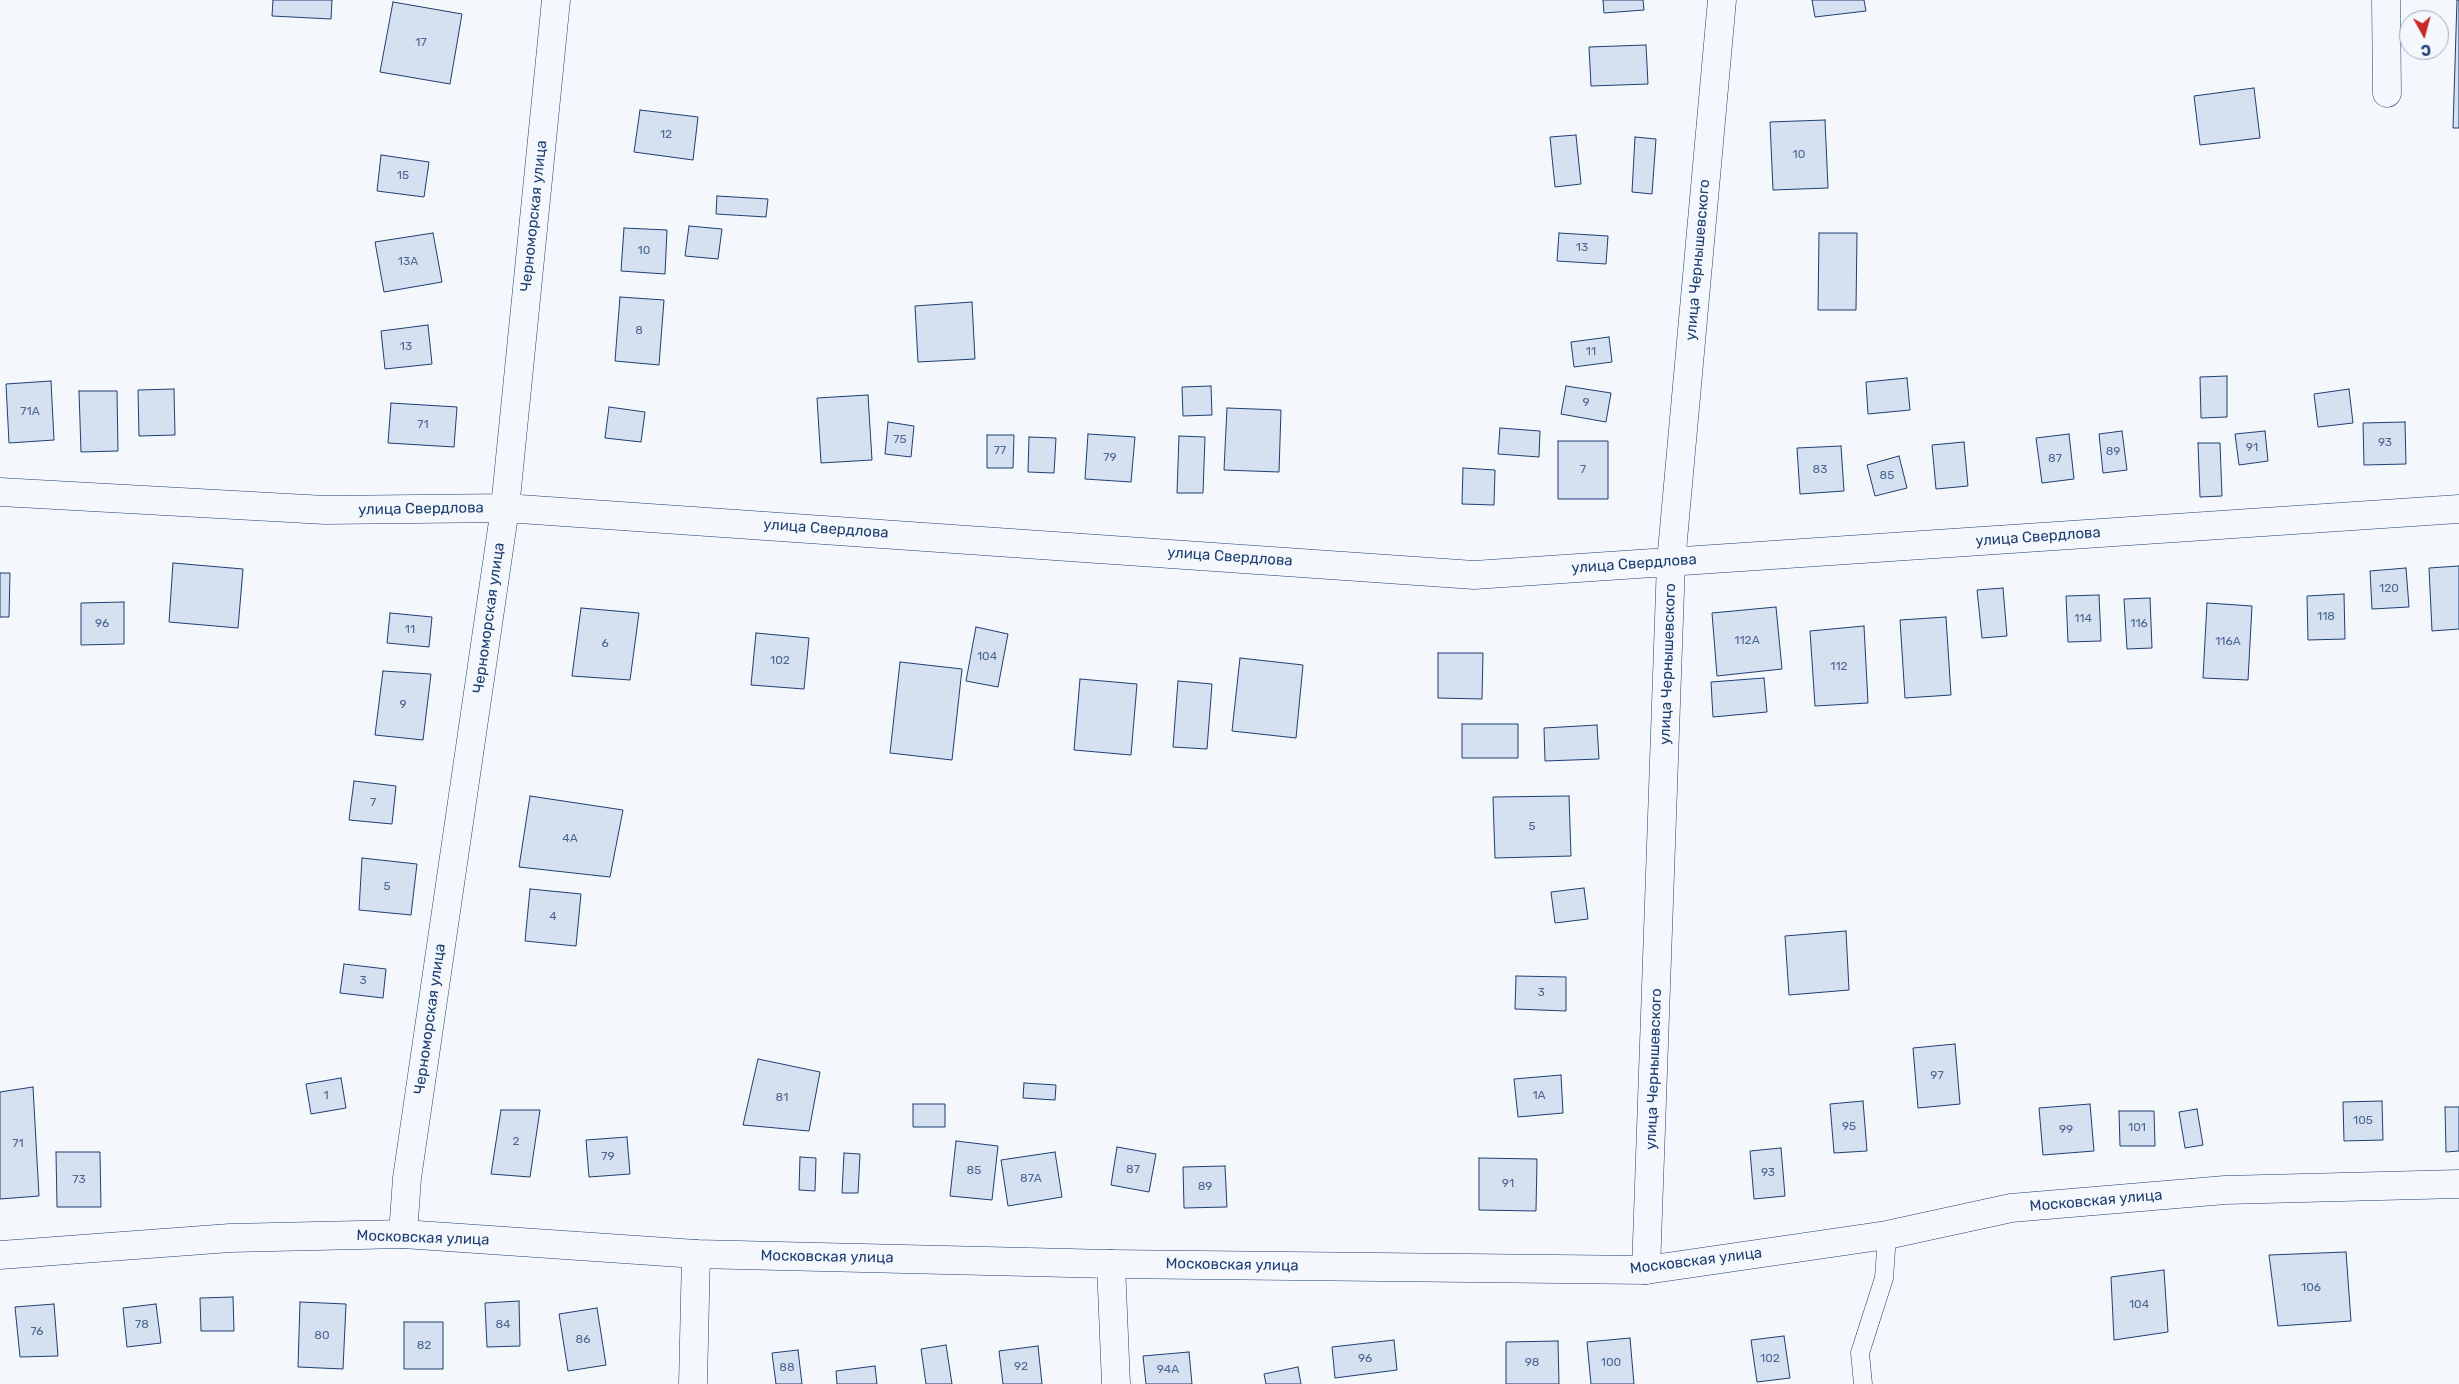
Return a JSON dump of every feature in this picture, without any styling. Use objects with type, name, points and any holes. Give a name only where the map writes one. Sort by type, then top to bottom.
[{"type":"street","name":"Черноморская улица","points":[[404,1234],[408,1168],[505,508],[556,0]]},
{"type":"street","name":"улица Чернышевского","points":[[1646,1270],[1671,562],[1722,0]]},
{"type":"street","points":[[2386,0],[2388,93]]},
{"type":"street","name":"улица Свердлова","points":[[0,492],[325,510],[505,508],[1474,575],[2459,509]]},
{"type":"street","name":"Московская улица","points":[[0,1255],[230,1238],[404,1234],[696,1254],[1111,1264],[1646,1270],[1886,1235],[2011,1208],[2225,1190],[2459,1184]]},
{"type":"street","points":[[692,1384],[696,1254]]},
{"type":"street","points":[[1111,1264],[1116,1384]]},
{"type":"lane","points":[[1863,1384],[1860,1353],[1884,1278],[1886,1235]]},
{"type":"building","points":[[273,0],[332,0],[331,19],[272,16]]},
{"type":"building","points":[[1603,0],[1643,0],[1644,10],[1604,13]]},
{"type":"building","points":[[1812,0],[1864,0],[1866,11],[1815,17]]},
{"type":"building","points":[[2457,0],[2459,0],[2459,128],[2453,128]]},
{"type":"building","points":[[393,2],[462,14],[450,84],[380,72]]},
{"type":"building","points":[[1646,45],[1648,84],[1591,86],[1589,47]]},
{"type":"building","points":[[2254,88],[2260,138],[2200,145],[2194,96]]},
{"type":"building","points":[[640,110],[698,117],[693,160],[634,152]]},
{"type":"building","points":[[1825,120],[1828,188],[1773,190],[1770,122]]},
{"type":"building","points":[[1576,135],[1581,184],[1555,187],[1550,137]]},
{"type":"building","points":[[1635,137],[1656,139],[1652,194],[1632,192]]},
{"type":"building","points":[[381,155],[429,162],[424,197],[377,191]]},
{"type":"building","points":[[717,196],[768,199],[766,217],[716,214]]},
{"type":"building","points":[[689,226],[722,229],[718,259],[685,256]]},
{"type":"building","points":[[624,228],[667,230],[665,274],[621,271]]},
{"type":"building","points":[[433,233],[442,282],[384,292],[375,242]]},
{"type":"building","points":[[1559,233],[1608,236],[1606,264],[1557,261]]},
{"type":"building","points":[[1819,233],[1857,233],[1856,310],[1818,310]]},
{"type":"building","points":[[620,297],[664,300],[659,365],[615,361]]},
{"type":"building","points":[[972,302],[975,359],[918,362],[915,306]]},
{"type":"building","points":[[428,325],[432,364],[385,369],[381,331]]},
{"type":"building","points":[[1609,337],[1612,362],[1574,367],[1571,342]]},
{"type":"building","points":[[2227,376],[2227,417],[2201,418],[2200,377]]},
{"type":"building","points":[[1907,378],[1910,410],[1868,414],[1866,382]]},
{"type":"building","points":[[51,381],[54,440],[9,443],[6,384]]},
{"type":"building","points":[[1211,386],[1212,415],[1183,416],[1182,387]]},
{"type":"building","points":[[1566,386],[1611,393],[1606,422],[1561,414]]},
{"type":"building","points":[[174,389],[175,435],[139,436],[138,390]]},
{"type":"building","points":[[2349,389],[2353,423],[2318,427],[2314,394]]},
{"type":"building","points":[[79,391],[117,391],[118,451],[81,452]]},
{"type":"building","points":[[868,395],[872,460],[821,463],[817,398]]},
{"type":"building","points":[[391,403],[457,407],[454,447],[388,443]]},
{"type":"building","points":[[609,407],[645,412],[641,442],[605,438]]},
{"type":"building","points":[[1227,408],[1281,410],[1279,472],[1224,470]]},
{"type":"building","points":[[888,422],[914,426],[911,457],[885,454]]},
{"type":"building","points":[[2405,422],[2406,464],[2364,465],[2363,423]]},
{"type":"building","points":[[1500,428],[1540,431],[1539,457],[1498,454]]},
{"type":"building","points":[[2122,431],[2127,470],[2103,473],[2099,434]]},
{"type":"building","points":[[2265,431],[2268,461],[2239,465],[2235,434]]},
{"type":"building","points":[[1088,434],[1135,437],[1131,482],[1085,479]]},
{"type":"building","points":[[2069,434],[2074,479],[2042,483],[2036,438]]},
{"type":"building","points":[[987,435],[1014,435],[1013,468],[987,468]]},
{"type":"building","points":[[1179,436],[1205,437],[1203,493],[1177,493]]},
{"type":"building","points":[[1029,437],[1056,438],[1054,473],[1028,472]]},
{"type":"building","points":[[1558,441],[1608,441],[1608,499],[1558,499]]},
{"type":"building","points":[[1964,442],[1968,486],[1936,489],[1932,445]]},
{"type":"building","points":[[2198,443],[2220,443],[2222,496],[2200,497]]},
{"type":"building","points":[[1841,446],[1844,491],[1800,494],[1797,448]]},
{"type":"building","points":[[1899,456],[1907,488],[1875,496],[1867,465]]},
{"type":"building","points":[[1463,468],[1495,470],[1494,505],[1462,504]]},
{"type":"building","points":[[173,563],[243,569],[238,628],[169,622]]},
{"type":"building","points":[[2459,566],[2459,629],[2432,631],[2429,568]]},
{"type":"building","points":[[2406,568],[2409,607],[2372,609],[2370,571]]},
{"type":"building","points":[[0,573],[10,573],[9,617],[0,617]]},
{"type":"building","points":[[2003,588],[2007,636],[1982,638],[1977,590]]},
{"type":"building","points":[[2344,594],[2345,639],[2308,640],[2307,596]]},
{"type":"building","points":[[2099,595],[2101,641],[2068,642],[2066,596]]},
{"type":"building","points":[[2150,598],[2152,648],[2127,649],[2124,599]]},
{"type":"building","points":[[124,602],[124,644],[81,645],[81,603]]},
{"type":"building","points":[[2207,603],[2252,606],[2248,680],[2203,678]]},
{"type":"building","points":[[1776,607],[1782,669],[1717,676],[1712,613]]},
{"type":"building","points":[[581,608],[639,613],[630,680],[572,676]]},
{"type":"building","points":[[390,613],[432,617],[429,647],[387,643]]},
{"type":"building","points":[[1946,617],[1951,695],[1905,698],[1900,620]]},
{"type":"building","points":[[1864,626],[1868,703],[1815,706],[1810,631]]},
{"type":"building","points":[[976,627],[1008,634],[998,687],[966,681]]},
{"type":"building","points":[[756,633],[809,638],[804,689],[751,685]]},
{"type":"building","points":[[1438,653],[1483,653],[1482,699],[1438,698]]},
{"type":"building","points":[[1240,658],[1303,665],[1296,738],[1232,731]]},
{"type":"building","points":[[900,662],[962,669],[952,760],[890,753]]},
{"type":"building","points":[[383,671],[431,674],[423,740],[375,735]]},
{"type":"building","points":[[1764,678],[1767,712],[1713,717],[1711,682]]},
{"type":"building","points":[[1080,679],[1137,684],[1131,755],[1074,750]]},
{"type":"building","points":[[1178,681],[1212,684],[1207,749],[1173,747]]},
{"type":"building","points":[[1462,724],[1518,724],[1518,758],[1462,758]]},
{"type":"building","points":[[1597,725],[1599,759],[1545,761],[1544,728]]},
{"type":"building","points":[[354,781],[396,786],[392,824],[349,820]]},
{"type":"building","points":[[530,796],[623,810],[610,877],[519,867]]},
{"type":"building","points":[[1569,796],[1571,856],[1495,858],[1493,797]]},
{"type":"building","points":[[362,858],[417,864],[411,915],[359,910]]},
{"type":"building","points":[[1584,888],[1588,919],[1555,923],[1551,892]]},
{"type":"building","points":[[530,889],[581,894],[576,946],[525,941]]},
{"type":"building","points":[[1846,931],[1849,990],[1789,995],[1785,936]]},
{"type":"building","points":[[344,964],[386,969],[383,998],[340,993]]},
{"type":"building","points":[[1516,976],[1566,977],[1566,1011],[1515,1009]]},
{"type":"building","points":[[1955,1044],[1960,1104],[1918,1108],[1913,1048]]},
{"type":"building","points":[[758,1059],[820,1072],[809,1131],[743,1125]]},
{"type":"building","points":[[1561,1075],[1563,1113],[1518,1117],[1514,1079]]},
{"type":"building","points":[[341,1078],[346,1108],[311,1114],[306,1084]]},
{"type":"building","points":[[1024,1083],[1056,1085],[1055,1100],[1023,1098]]},
{"type":"building","points":[[33,1087],[39,1196],[0,1199],[0,1092]]},
{"type":"building","points":[[1863,1101],[1867,1151],[1834,1153],[1830,1104]]},
{"type":"building","points":[[2382,1101],[2383,1140],[2344,1141],[2343,1102]]},
{"type":"building","points":[[913,1104],[945,1104],[945,1127],[913,1127]]},
{"type":"building","points":[[2090,1104],[2094,1151],[2043,1155],[2039,1108]]},
{"type":"building","points":[[2445,1107],[2459,1107],[2459,1151],[2446,1152]]},
{"type":"building","points":[[2197,1109],[2203,1145],[2185,1148],[2179,1112]]},
{"type":"building","points":[[501,1110],[540,1110],[530,1177],[491,1174]]},
{"type":"building","points":[[2119,1111],[2154,1111],[2155,1146],[2120,1146]]},
{"type":"building","points":[[627,1137],[630,1174],[589,1177],[586,1140]]},
{"type":"building","points":[[956,1141],[998,1146],[992,1200],[950,1196]]},
{"type":"building","points":[[1117,1147],[1156,1154],[1149,1192],[1111,1185]]},
{"type":"building","points":[[1781,1148],[1785,1196],[1754,1199],[1750,1151]]},
{"type":"building","points":[[56,1152],[100,1152],[101,1207],[57,1207]]},
{"type":"building","points":[[1055,1152],[1062,1197],[1008,1206],[1001,1160]]},
{"type":"building","points":[[844,1153],[860,1154],[858,1193],[842,1193]]},
{"type":"building","points":[[800,1157],[816,1158],[815,1191],[799,1190]]},
{"type":"building","points":[[1479,1158],[1537,1159],[1536,1211],[1479,1210]]},
{"type":"building","points":[[1225,1166],[1227,1207],[1184,1208],[1183,1167]]},
{"type":"building","points":[[2346,1252],[2351,1321],[2278,1326],[2269,1255]]},
{"type":"building","points":[[2164,1270],[2168,1332],[2114,1340],[2111,1277]]},
{"type":"building","points":[[233,1297],[234,1331],[201,1331],[200,1298]]},
{"type":"building","points":[[519,1301],[520,1346],[487,1347],[485,1303]]},
{"type":"building","points":[[300,1302],[346,1304],[343,1369],[298,1367]]},
{"type":"building","points":[[54,1304],[58,1356],[20,1357],[15,1307]]},
{"type":"building","points":[[156,1304],[161,1343],[127,1347],[123,1308]]},
{"type":"building","points":[[597,1308],[606,1365],[568,1371],[559,1314]]},
{"type":"building","points":[[404,1322],[443,1322],[443,1369],[404,1369]]},
{"type":"building","points":[[1784,1336],[1790,1378],[1757,1382],[1751,1340]]},
{"type":"building","points":[[1630,1338],[1634,1384],[1591,1384],[1587,1342]]},
{"type":"building","points":[[1394,1340],[1397,1370],[1335,1378],[1332,1347]]},
{"type":"building","points":[[1558,1341],[1559,1384],[1506,1384],[1506,1342]]},
{"type":"building","points":[[946,1345],[952,1384],[926,1384],[921,1349]]},
{"type":"building","points":[[1038,1346],[1042,1384],[1003,1384],[999,1351]]},
{"type":"building","points":[[798,1350],[802,1384],[776,1384],[772,1353]]},
{"type":"building","points":[[1189,1352],[1192,1384],[1146,1384],[1143,1356]]},
{"type":"building","points":[[875,1366],[877,1384],[837,1384],[836,1371]]},
{"type":"building","points":[[1298,1367],[1301,1384],[1266,1384],[1264,1374]]}]
